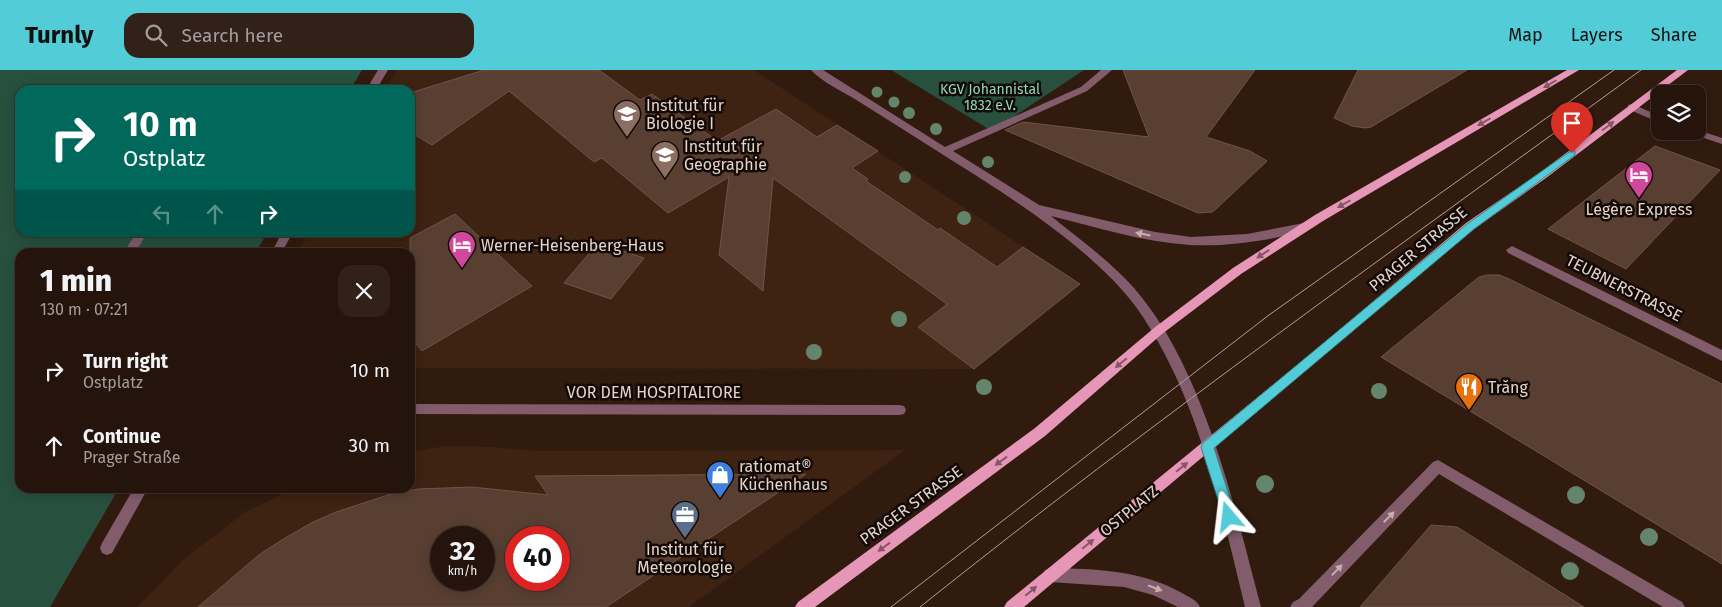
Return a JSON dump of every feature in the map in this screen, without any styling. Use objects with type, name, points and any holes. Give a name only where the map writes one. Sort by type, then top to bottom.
[{"type":"main road","points":[[1158,331],[1237,271],[1304,227],[1574,70]]},
{"type":"main road","name":"PRAGER STRASSE","points":[[1322,351],[1470,226],[1542,176],[1683,70]]},
{"type":"main road","name":"PRAGER STRASSE","points":[[803,607],[1040,432],[1158,331]]},
{"type":"main road","name":"OSTPLATZ","points":[[1050,575],[1208,447],[1322,351]]},
{"type":"main road","points":[[1012,607],[1050,575]]},
{"type":"street","points":[[373,85],[383,70]]},
{"type":"street","points":[[816,70],[1035,208],[1126,287],[1140,303],[1158,331],[1192,400],[1229,517],[1253,607]]},
{"type":"street","points":[[945,151],[1084,89],[1107,70]]},
{"type":"street","points":[[1632,107],[1651,116]]},
{"type":"street","points":[[1706,137],[1722,141]]},
{"type":"street","points":[[1035,208],[1155,236],[1192,240],[1247,238],[1304,227]]},
{"type":"street","points":[[132,248],[140,237]]},
{"type":"street","points":[[279,248],[285,237]]},
{"type":"street","name":"TEUBNERSTRASSE","points":[[1512,250],[1722,356]]},
{"type":"street","name":"VOR DEM HOSPITALTORE","points":[[415,409],[899,410]]},
{"type":"street","points":[[1298,607],[1304,604],[1438,466],[1677,607]]},
{"type":"street","points":[[106,548],[138,493]]},
{"type":"street","points":[[1050,575],[1125,578],[1166,592],[1192,607]]},
{"type":"shaded area","name":"Institut für Geographie","points":[[397,70],[754,70],[1080,284],[974,369],[415,368],[415,248],[300,248],[306,237],[415,237],[415,85],[389,85]]},
{"type":"shaded area","points":[[445,446],[537,451],[905,450],[689,607],[137,607],[184,559],[245,512],[285,493],[415,493],[415,451]]},
{"type":"green space","points":[[0,70],[362,70],[353,85],[15,85],[15,237],[265,237],[258,248],[15,248],[15,493],[116,493],[50,607],[0,607]]},
{"type":"green space","name":"KGV Johannistal 1832 e.V.","points":[[891,70],[1084,70],[992,131]]},
{"type":"building","points":[[484,70],[599,70],[640,100],[652,94],[717,141],[776,109],[817,137],[837,125],[878,151],[852,168],[868,179],[866,181],[938,230],[940,228],[997,267],[1023,247],[1080,284],[974,369],[918,327],[947,304],[773,178],[763,291],[719,255],[729,177],[668,213],[602,158],[594,162],[509,91],[432,145],[415,135],[415,91]]},
{"type":"building","points":[[1123,70],[1255,70],[1206,137],[1250,151],[1267,161],[1216,209],[1212,212],[1198,213],[1005,130],[1023,122],[1149,137]]},
{"type":"building","points":[[1358,70],[1467,70],[1371,127],[1365,128],[1352,126],[1334,118]]},
{"type":"building","name":"Légère Express","points":[[1655,146],[1720,170],[1626,269],[1548,229]]},
{"type":"building","name":"Werner-Heisenberg-Haus","points":[[455,214],[532,286],[422,351],[415,343],[415,248],[410,248],[410,238]]},
{"type":"building","points":[[598,243],[644,258],[611,299],[564,283]]},
{"type":"building","points":[[1499,275],[1507,278],[1722,384],[1722,564],[1381,357],[1479,277]]},
{"type":"building","points":[[806,474],[606,607],[198,607],[260,554],[313,522],[336,512],[388,495],[415,493],[415,490],[418,489],[472,487],[548,495],[535,476]]},
{"type":"building","points":[[1431,525],[1457,527],[1584,607],[1360,607]]},
{"type":"tram line","points":[[891,607],[1269,315],[1614,70]]},
{"type":"tram line","points":[[920,607],[1008,537],[1187,401],[1641,70]]},
{"type":"place","name":"Institut für Biologie I","points":[[627,138]]},
{"type":"place","name":"Institut für Geographie","points":[[665,179]]},
{"type":"place","name":"Légère Express","points":[[1639,199]]},
{"type":"place","name":"Werner-Heisenberg-Haus","points":[[462,269]]},
{"type":"place","name":"Trăng","points":[[1469,411]]},
{"type":"place","name":"ratiomat® Küchenhaus","points":[[720,499]]},
{"type":"place","name":"Institut für Meteorologie","points":[[685,539]]},
{"type":"route","points":[[1229,517],[1208,447],[1470,226],[1572,153]]}]
